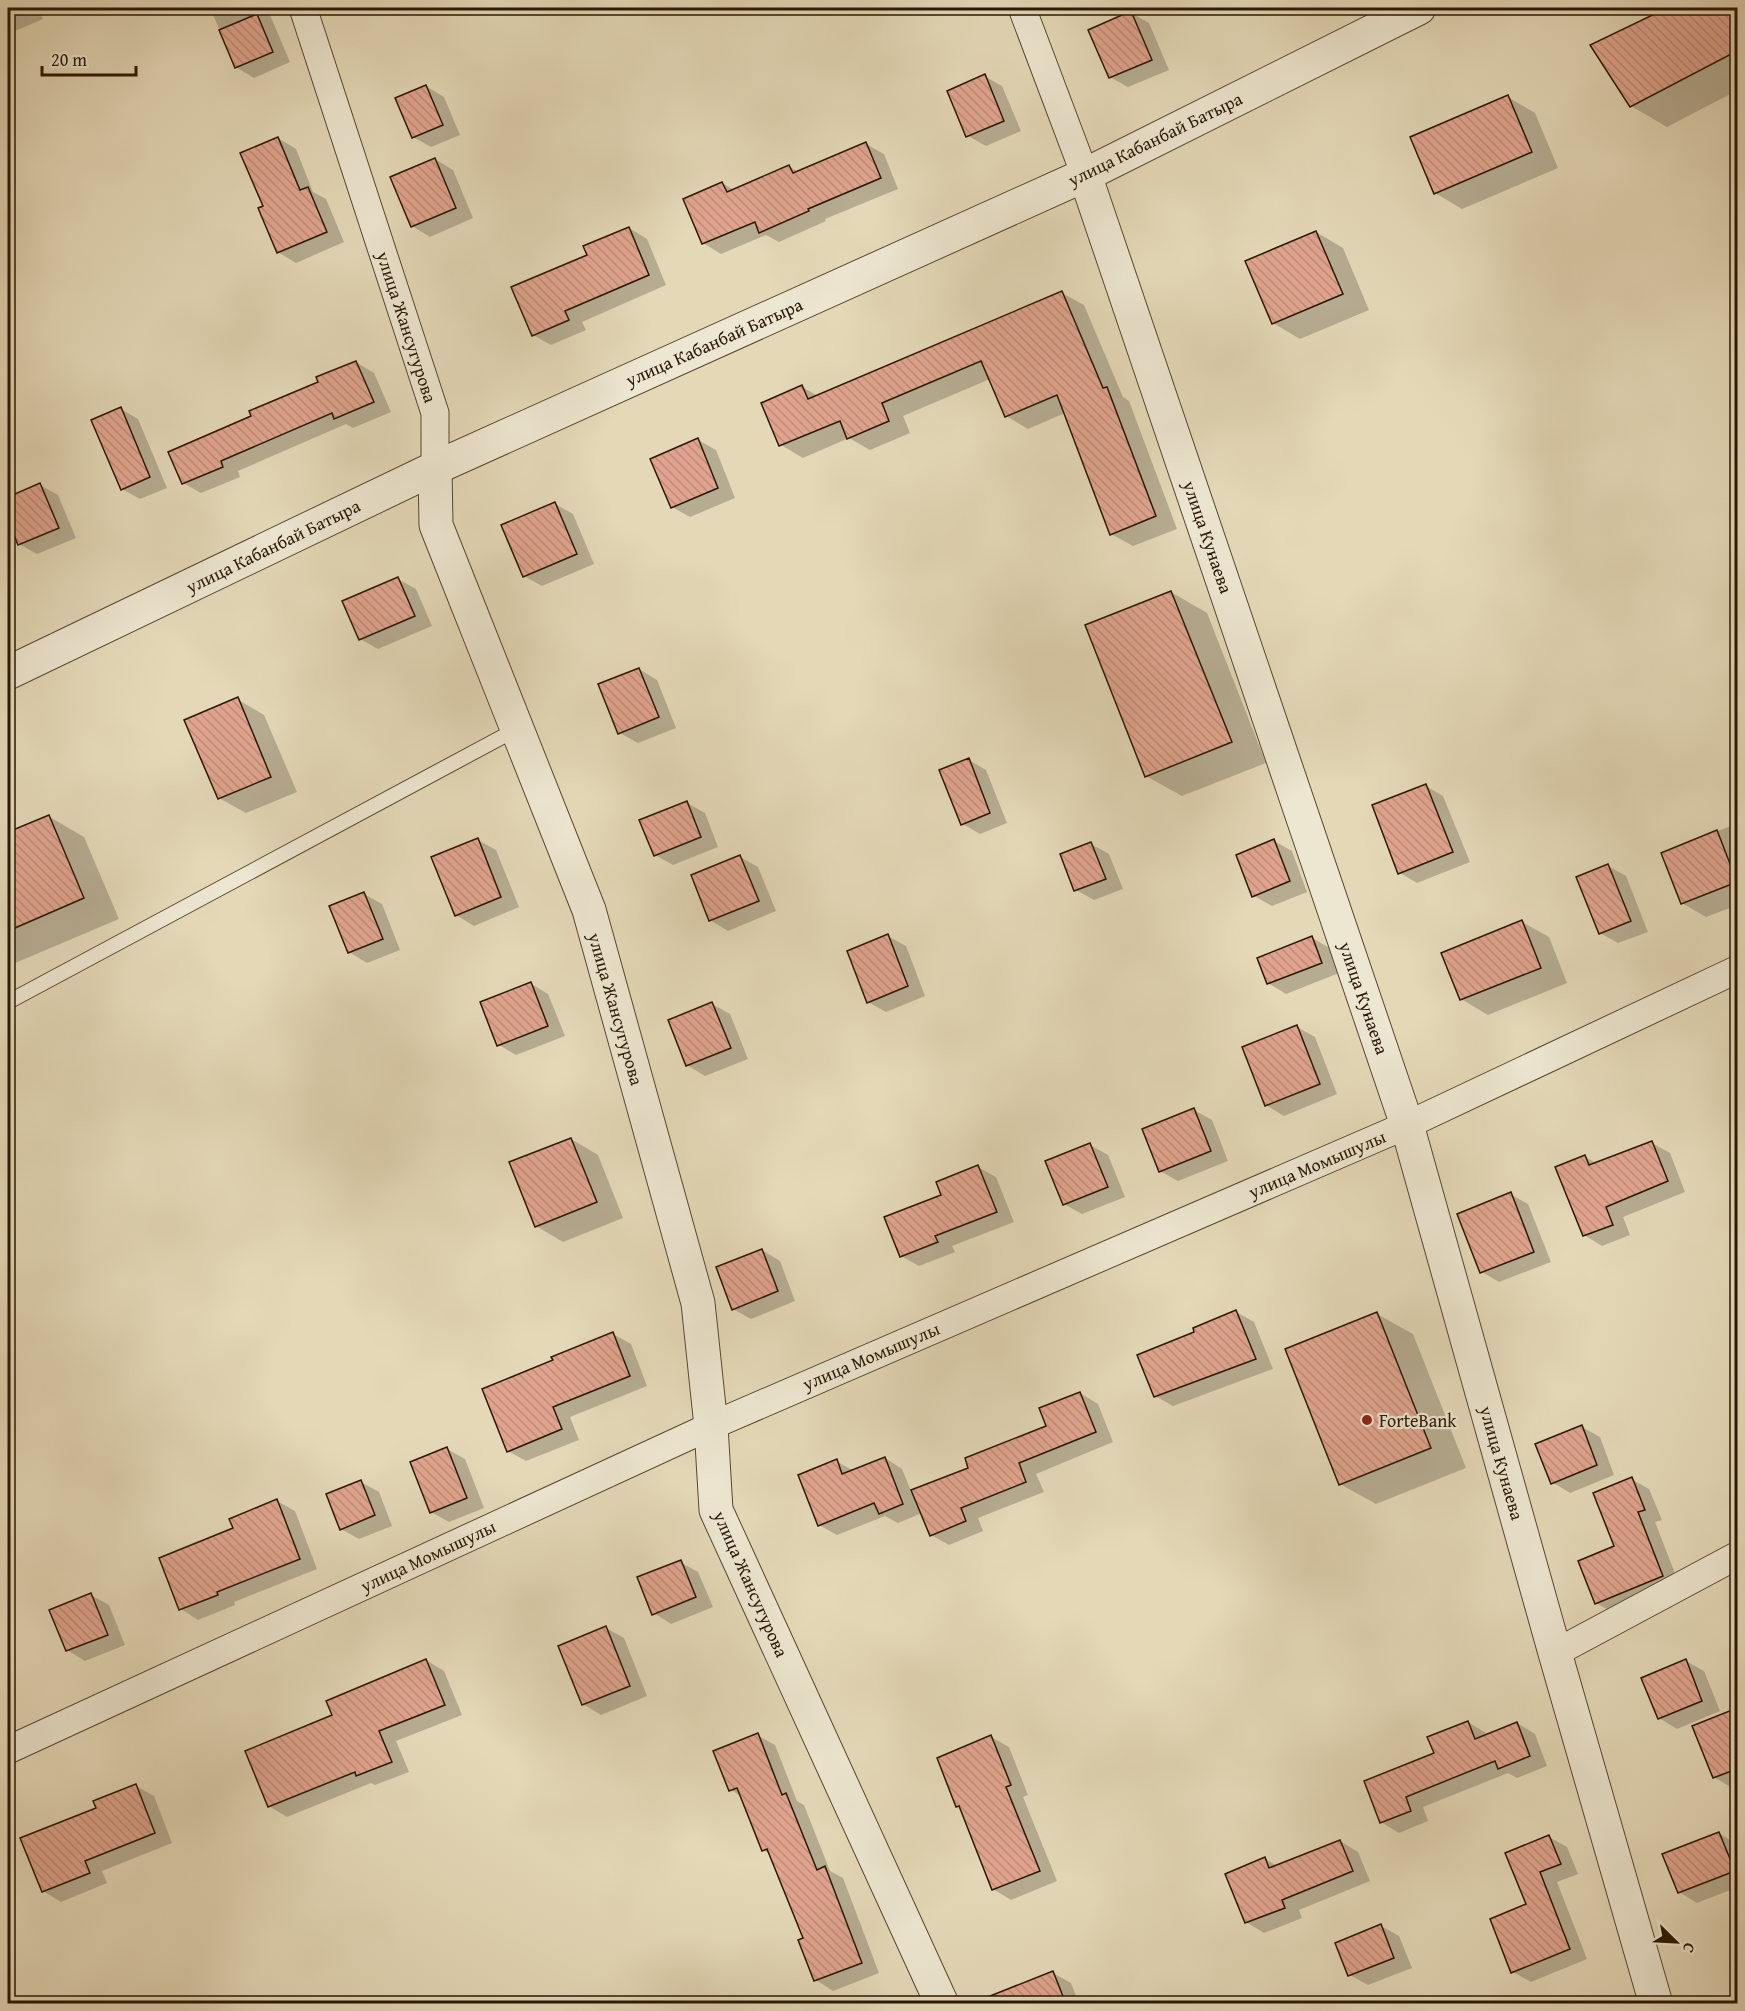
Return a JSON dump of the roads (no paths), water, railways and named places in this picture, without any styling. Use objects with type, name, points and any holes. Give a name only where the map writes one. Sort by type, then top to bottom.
[{"type":"street","name":"улица Жансугурова","points":[[303,8],[435,413],[436,525],[589,910],[698,1303],[711,1426],[716,1510],[942,2004]]},
{"type":"street","name":"улица Кунаева","points":[[1022,8],[1085,175],[1407,1125],[1656,2004]]},
{"type":"street","name":"улица Кабанбай Батыра","points":[[8,673],[435,468],[1085,175],[1419,8]]},
{"type":"street","name":"улица Момышулы","points":[[8,1750],[711,1426],[1407,1125],[1737,969]]},
{"type":"street","points":[[1555,1653],[1737,1555]]},
{"type":"lane","points":[[8,1002],[517,729]]},
{"type":"place","name":"ForteBank","points":[[1367,1420]]}]
